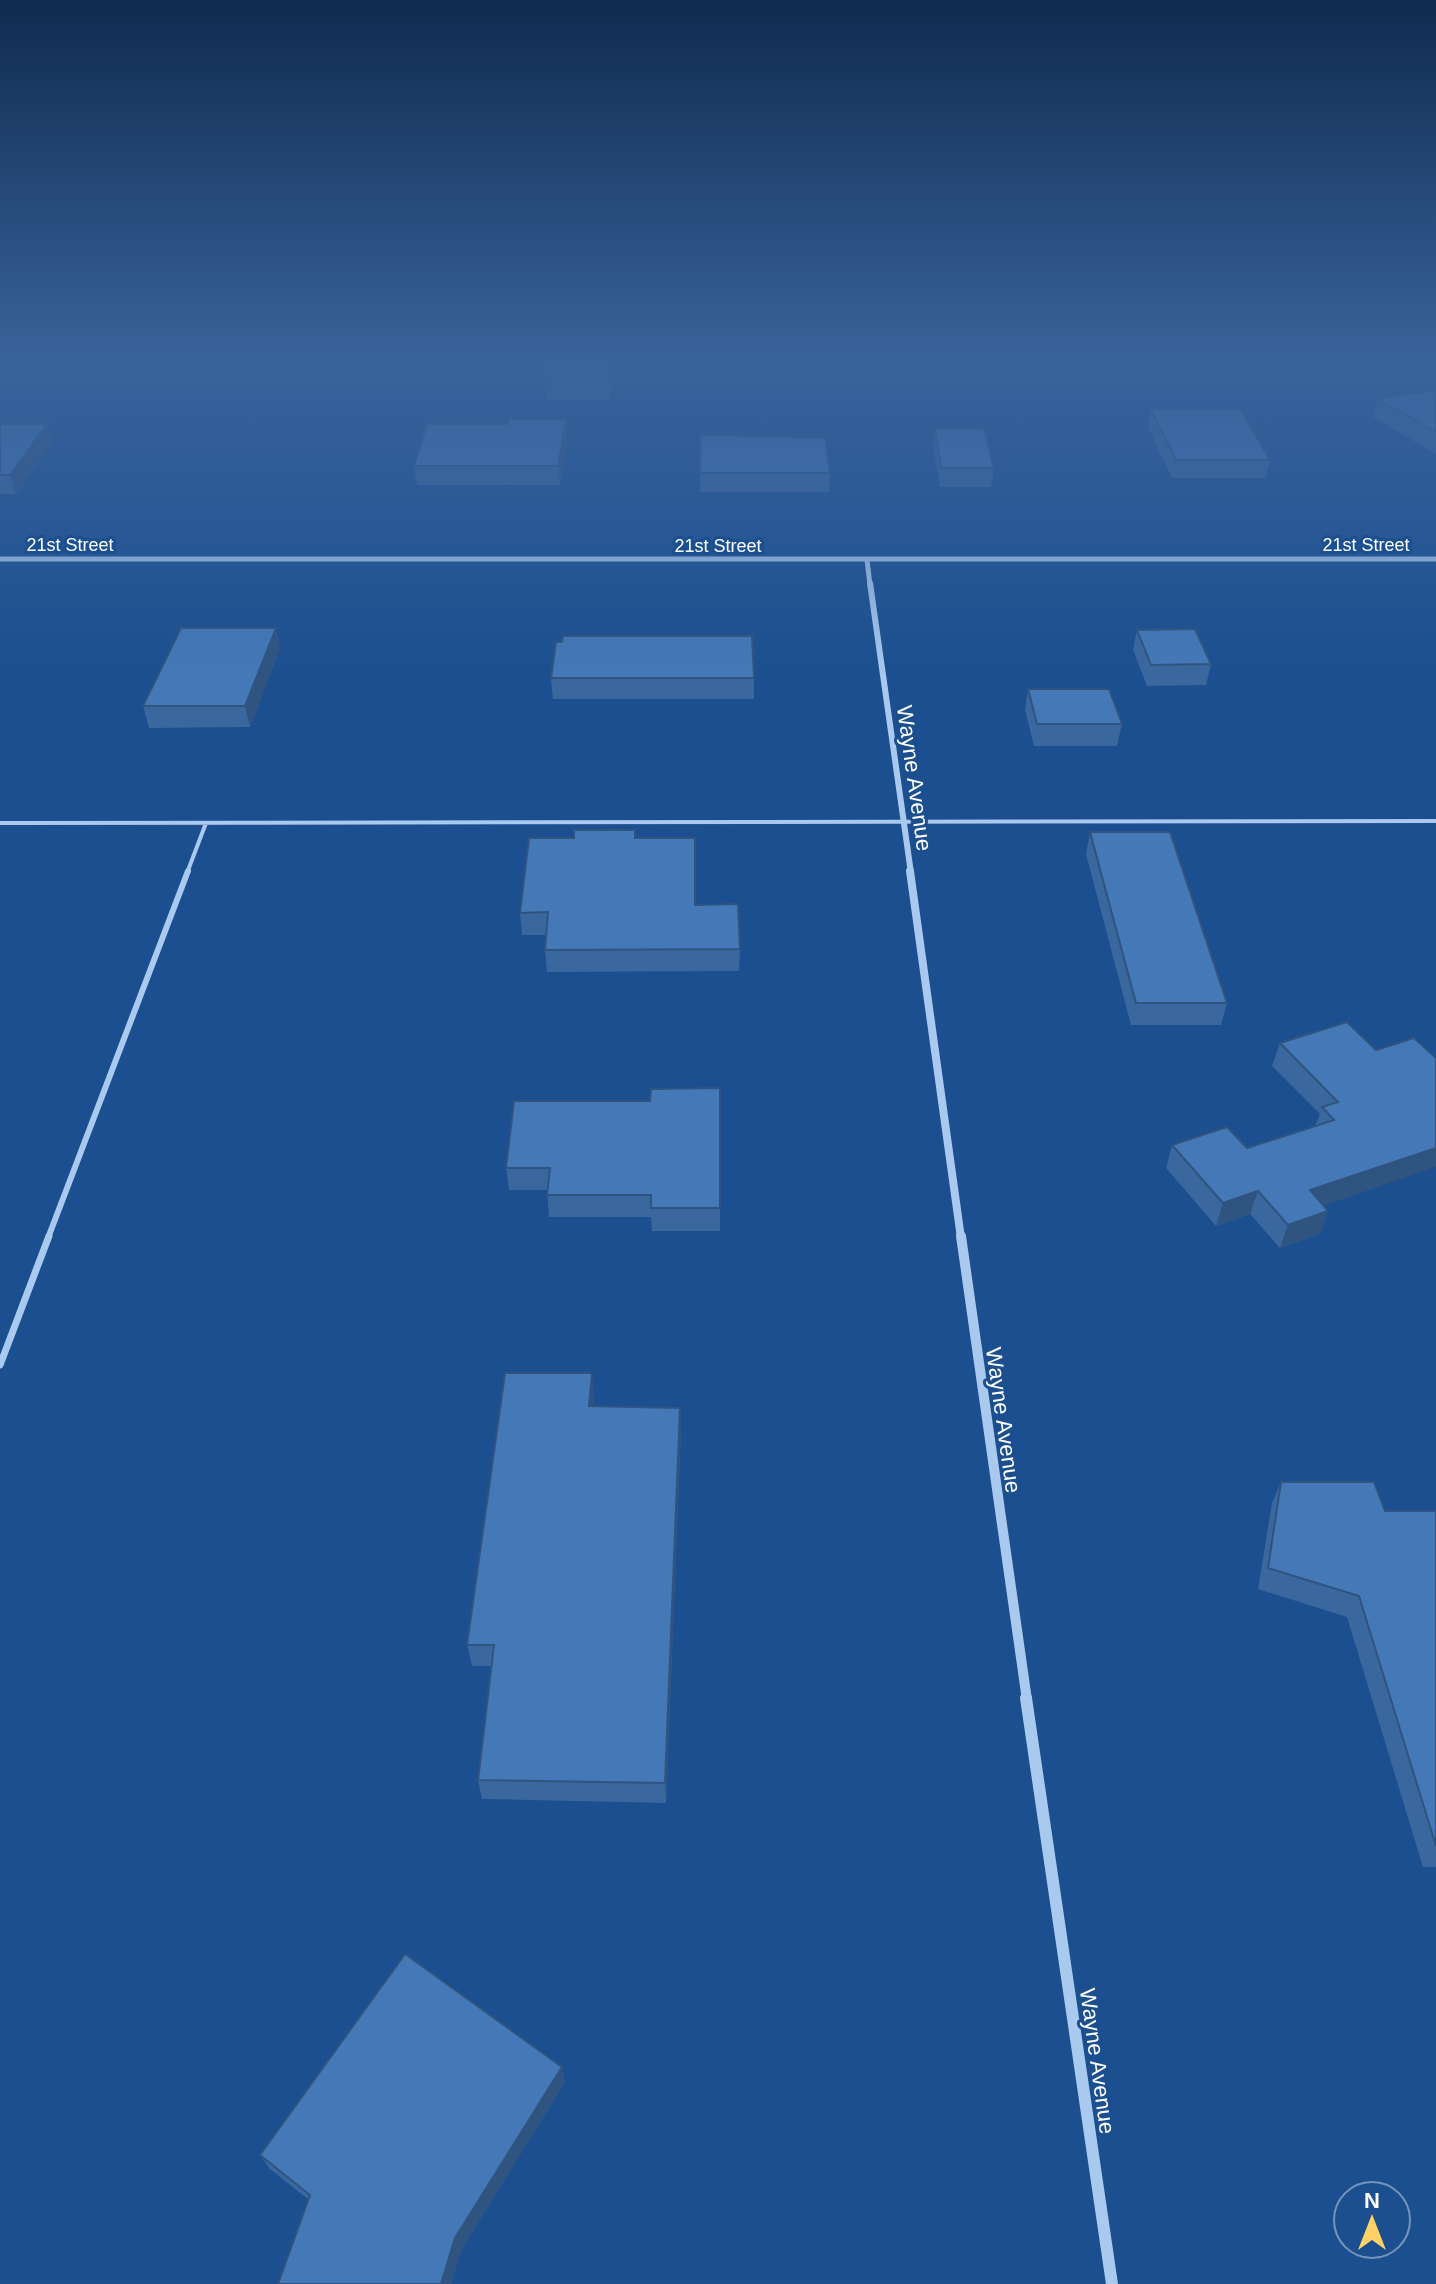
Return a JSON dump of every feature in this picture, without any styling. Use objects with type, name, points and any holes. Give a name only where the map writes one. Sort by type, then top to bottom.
[{"type":"street","name":"21st Street","points":[[0,559],[1436,559]]},
{"type":"street","name":"Wayne Avenue","points":[[867,560],[1003,1537],[1112,2284]]},
{"type":"lane","points":[[0,823],[1436,821]]},
{"type":"lane","points":[[0,1365],[206,823]]},
{"type":"building","points":[[0,463],[19,463],[10,475],[0,475]]},
{"type":"building","points":[[415,463],[559,463],[558,466],[414,466]]},
{"type":"building","points":[[700,463],[829,463],[830,473],[700,473]]},
{"type":"building","points":[[940,463],[993,463],[994,468],[941,468]]},
{"type":"building","points":[[181,628],[276,628],[245,706],[143,706]]},
{"type":"building","points":[[1195,629],[1211,664],[1151,665],[1137,630]]},
{"type":"building","points":[[563,636],[752,636],[754,678],[551,678],[556,642],[562,642]]},
{"type":"building","points":[[1028,689],[1109,689],[1122,724],[1037,724]]},
{"type":"building","points":[[574,830],[635,830],[635,838],[695,838],[695,905],[738,904],[740,949],[545,950],[548,912],[520,913],[529,838],[574,838]]},
{"type":"building","points":[[1090,832],[1170,832],[1227,1003],[1136,1003]]},
{"type":"building","points":[[1347,1022],[1376,1050],[1414,1038],[1436,1058],[1436,1148],[1310,1190],[1328,1211],[1288,1225],[1258,1191],[1223,1203],[1172,1145],[1227,1127],[1247,1148],[1334,1120],[1322,1107],[1338,1102],[1280,1043]]},
{"type":"building","points":[[720,1088],[720,1208],[651,1208],[651,1195],[547,1195],[550,1168],[506,1168],[514,1101],[650,1101],[651,1089]]},
{"type":"building","points":[[505,1373],[592,1373],[589,1406],[680,1408],[665,1783],[478,1780],[494,1645],[467,1645]]},
{"type":"building","points":[[1281,1482],[1374,1482],[1385,1511],[1436,1511],[1436,1846],[1359,1596],[1268,1568]]},
{"type":"building","points":[[405,1954],[562,2067],[455,2238],[441,2284],[278,2284],[310,2195],[260,2155]]}]
